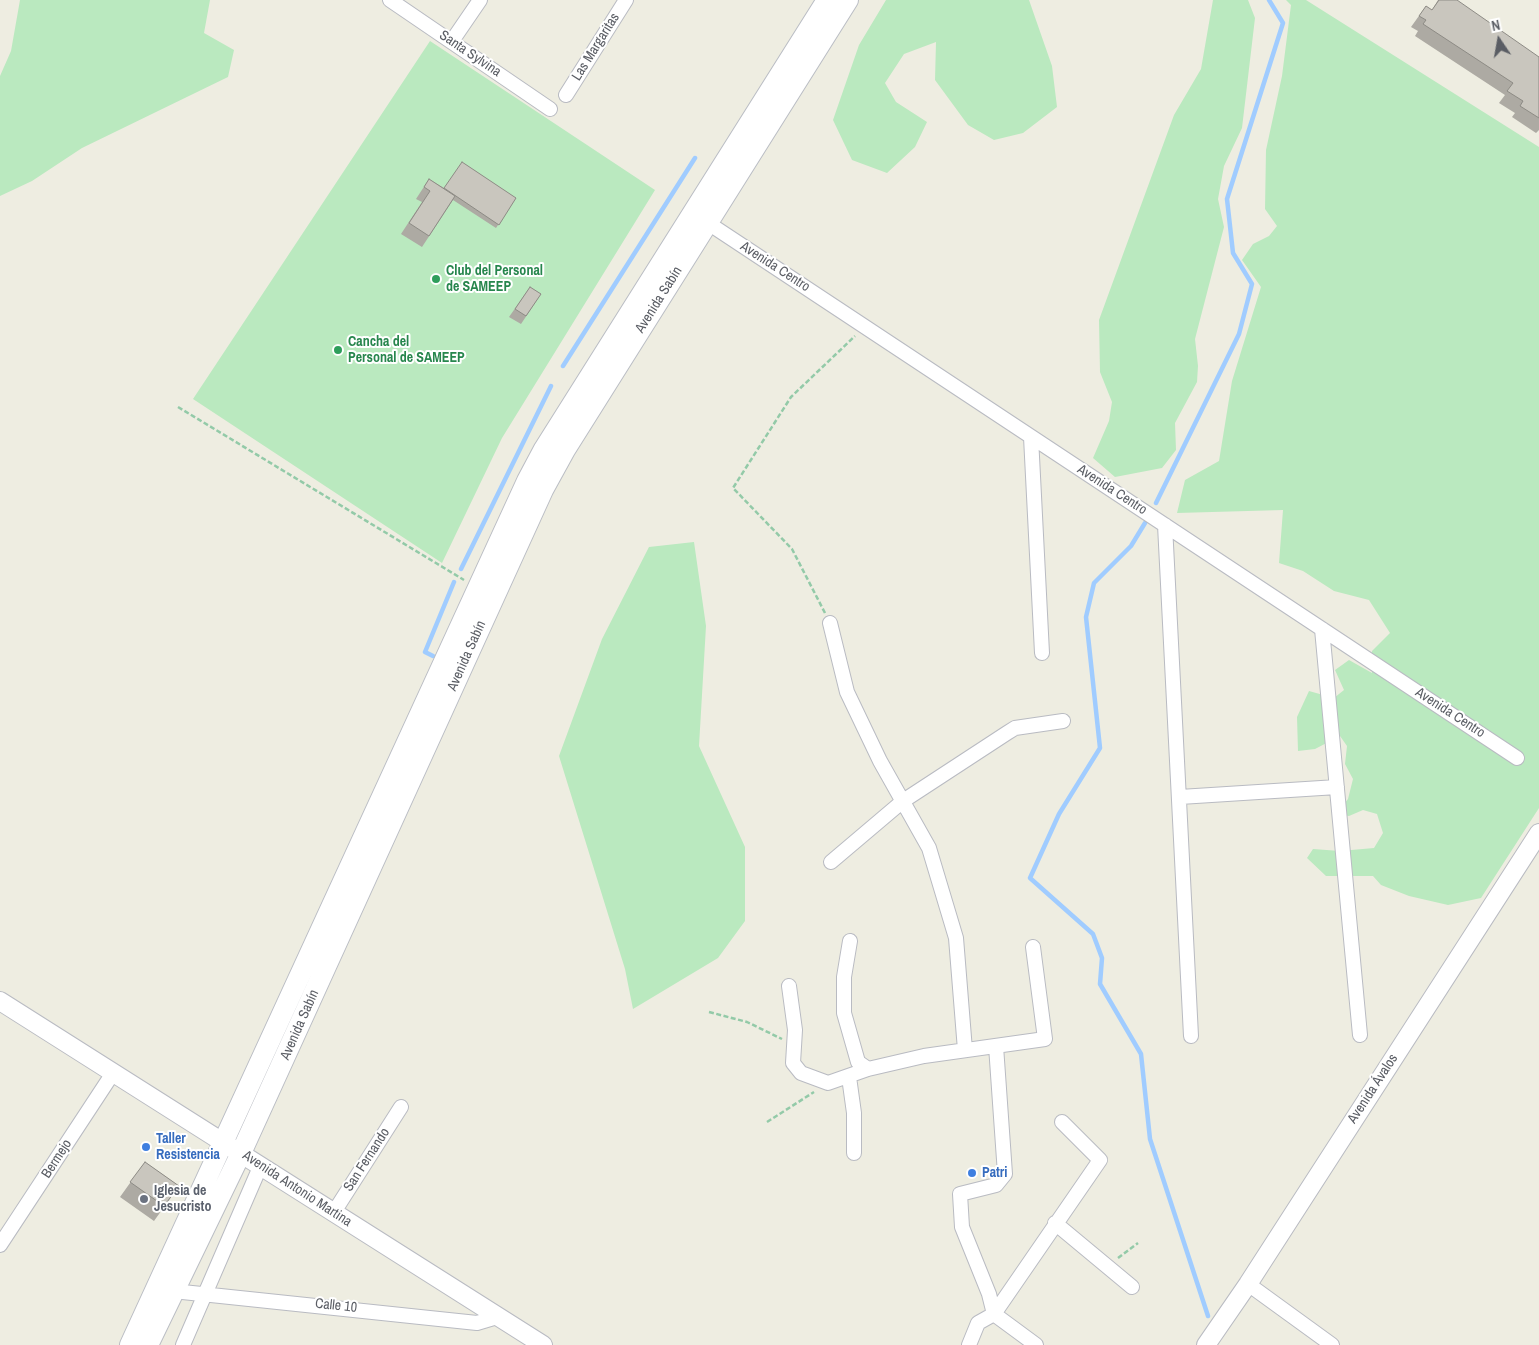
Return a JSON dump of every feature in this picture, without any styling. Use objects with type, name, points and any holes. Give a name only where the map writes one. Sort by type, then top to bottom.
[{"type":"main road","name":"Avenida Sabín","points":[[148,1345],[241,1153],[543,490],[708,223],[830,4]]},
{"type":"main road","name":"Avenida Sabín","points":[[130,1345],[544,449],[830,4]]},
{"type":"street","name":"Santa Sylvina","points":[[390,0],[550,109]]},
{"type":"street","points":[[452,41],[480,0]]},
{"type":"street","name":"Las Margaritas","points":[[566,95],[626,0]]},
{"type":"street","name":"Avenida Centro","points":[[708,223],[1517,758]]},
{"type":"street","points":[[1031,437],[1042,653]]},
{"type":"street","points":[[1165,525],[1191,1036]]},
{"type":"street","points":[[830,623],[847,692],[929,848],[956,938],[965,1050]]},
{"type":"street","points":[[1322,629],[1360,1035]]},
{"type":"street","points":[[831,862],[903,801],[1015,728],[1063,721]]},
{"type":"street","points":[[1180,797],[1337,787]]},
{"type":"street","name":"Avenida Ávalos","points":[[1206,1345],[1248,1284],[1539,833]]},
{"type":"street","points":[[850,941],[844,977],[844,1013],[858,1062],[868,1069]]},
{"type":"street","points":[[789,986],[795,1030],[793,1063],[801,1073],[828,1084],[868,1069],[924,1056],[1045,1038],[1032,947]]},
{"type":"street","name":"Avenida Antonio Martina","points":[[0,1000],[225,1142],[260,1167],[543,1345]]},
{"type":"street","points":[[996,1046],[1005,1174],[996,1185],[960,1194],[962,1227],[989,1294],[994,1314],[1036,1345]]},
{"type":"street","name":"Bermejo","points":[[0,1245],[113,1073]]},
{"type":"street","points":[[849,1077],[854,1113],[854,1153]]},
{"type":"street","name":"San Fernando","points":[[334,1212],[401,1107]]},
{"type":"street","points":[[969,1345],[978,1323],[994,1314],[1100,1160],[1062,1122]]},
{"type":"street","points":[[183,1345],[260,1167]]},
{"type":"street","points":[[1055,1223],[1132,1287]]},
{"type":"street","points":[[1248,1284],[1332,1345]]},
{"type":"street","name":"Calle 10","points":[[173,1291],[477,1323],[498,1317]]},
{"type":"path","points":[[830,623],[792,549],[733,488],[791,397],[865,326]]},
{"type":"path","points":[[178,407],[478,589]]},
{"type":"path","points":[[709,1012],[748,1022],[794,1045]]},
{"type":"path","points":[[767,1122],[828,1084]]},
{"type":"path","points":[[1107,1266],[1138,1243]]},
{"type":"green space","points":[[20,0],[210,0],[204,33],[234,50],[228,77],[82,148],[32,181],[0,196],[0,76],[11,51]]},
{"type":"green space","points":[[886,0],[1029,0],[1052,66],[1057,107],[1023,133],[994,140],[968,125],[935,80],[936,42],[904,54],[885,83],[896,102],[927,122],[915,147],[887,173],[852,160],[833,120],[859,45]]},
{"type":"green space","points":[[1213,0],[1248,0],[1255,18],[1242,128],[1224,166],[1218,199],[1224,227],[1195,339],[1198,366],[1197,382],[1175,423],[1176,450],[1162,468],[1115,477],[1093,458],[1109,421],[1112,402],[1100,372],[1099,320],[1174,115],[1201,69]]},
{"type":"green space","points":[[1286,0],[1306,0],[1539,147],[1539,808],[1481,898],[1448,905],[1409,896],[1381,885],[1373,876],[1326,876],[1307,858],[1313,849],[1340,851],[1374,848],[1383,833],[1377,814],[1363,810],[1349,816],[1336,814],[1348,799],[1353,779],[1345,764],[1347,746],[1340,736],[1315,749],[1298,751],[1297,717],[1309,691],[1334,698],[1344,690],[1335,670],[1349,660],[1372,673],[1372,651],[1390,633],[1369,600],[1334,591],[1303,571],[1279,563],[1283,510],[1177,513],[1185,480],[1219,461],[1232,381],[1261,287],[1242,260],[1253,244],[1269,236],[1277,226],[1265,209],[1266,150],[1282,76],[1291,5]]},
{"type":"green space","name":"Club del Personal de SAMEEP","points":[[430,41],[655,190],[502,438],[442,563],[193,399]]},
{"type":"green space","points":[[694,542],[706,626],[699,746],[745,847],[745,921],[718,958],[633,1009],[625,969],[559,756],[602,639],[649,547]]},
{"type":"building","points":[[1439,0],[1457,0],[1539,57],[1539,118],[1520,106],[1523,101],[1507,91],[1513,83],[1423,24],[1426,20],[1419,16],[1426,6],[1432,10]]},
{"type":"building","points":[[462,162],[516,198],[499,225],[444,188]]},
{"type":"building","points":[[429,179],[455,196],[429,236],[409,223],[430,191],[424,187]]},
{"type":"building","points":[[530,287],[541,294],[526,316],[515,309]]},
{"type":"building","points":[[145,1162],[179,1186],[164,1206],[130,1182]]},
{"type":"waterway","points":[[1156,503],[1239,334],[1252,284],[1233,253],[1227,199],[1283,23],[1269,0]]},
{"type":"waterway","points":[[563,366],[695,158]]},
{"type":"waterway","points":[[461,569],[551,386]]},
{"type":"waterway","points":[[1145,523],[1131,546],[1094,583],[1086,617],[1100,748],[1059,814],[1030,878],[1093,934],[1102,958],[1100,984],[1141,1054],[1150,1139],[1208,1316]]},
{"type":"waterway","points":[[433,656],[425,652],[454,582]]},
{"type":"place","name":"Club del Personal de SAMEEP","points":[[436,279]]},
{"type":"place","name":"Cancha del Personal de SAMEEP","points":[[338,350]]},
{"type":"place","name":"Taller Resistencia","points":[[146,1147]]},
{"type":"place","name":"Patri","points":[[972,1173]]},
{"type":"place","name":"Iglesia de Jesucristo","points":[[144,1199]]}]
